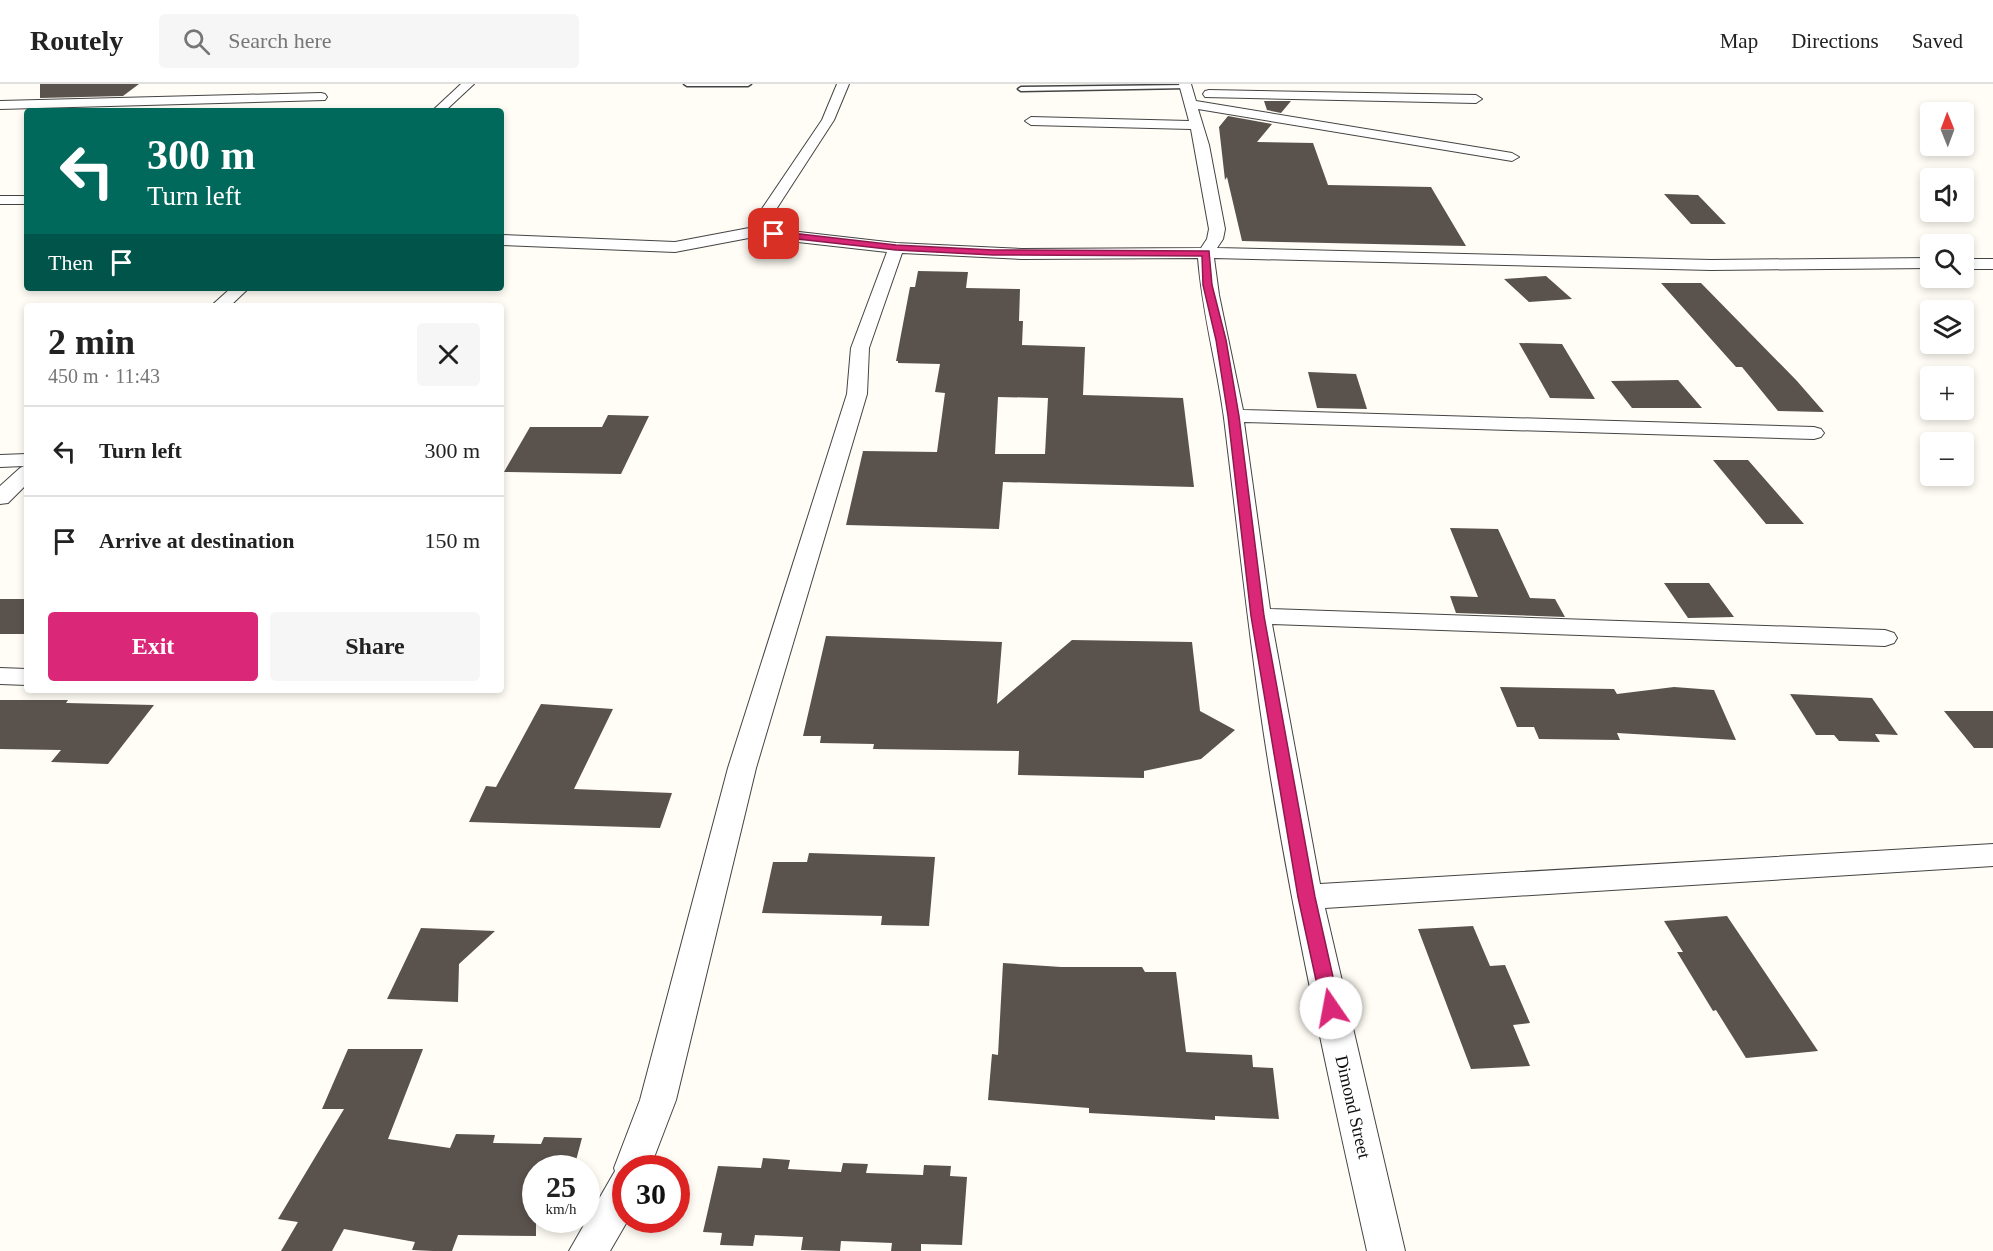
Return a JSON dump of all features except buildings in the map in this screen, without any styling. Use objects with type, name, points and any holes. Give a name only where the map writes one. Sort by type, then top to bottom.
[{"type":"street","points":[[441,108],[468,84]]},
{"type":"street","points":[[754,232],[828,120],[843,84]]},
{"type":"street","points":[[1187,92],[1476,99]]},
{"type":"street","points":[[1187,92],[1202,145],[1217,229],[1215,239],[1206,253]]},
{"type":"street","points":[[1187,92],[1512,157]]},
{"type":"street","points":[[0,105],[321,96]]},
{"type":"street","points":[[1031,121],[1196,125]]},
{"type":"street","points":[[0,201],[24,200]]},
{"type":"street","points":[[504,240],[675,246],[754,232],[896,248],[1022,254],[1206,253],[1679,265],[1920,263]]},
{"type":"street","points":[[637,1155],[658,1100],[745,756],[850,417],[859,378],[860,348],[896,248]]},
{"type":"street","name":"Dimond Street","points":[[1206,253],[1208,285],[1221,340],[1233,416],[1257,616],[1307,897],[1386,1251]]},
{"type":"street","points":[[1974,264],[1993,264]]},
{"type":"street","points":[[224,303],[238,291]]},
{"type":"street","points":[[1233,416],[1814,434]]},
{"type":"street","points":[[0,461],[24,460]]},
{"type":"street","points":[[0,498],[24,475]]},
{"type":"street","points":[[1257,616],[1885,638]]},
{"type":"street","points":[[0,676],[24,677]]},
{"type":"street","points":[[1307,897],[1993,855]]},
{"type":"street","points":[[588,1251],[612,1212]]},
{"type":"lane","points":[[687,84],[748,84]]},
{"type":"lane","points":[[1021,89],[1187,92]]},
{"type":"route","points":[[774,234],[896,248],[993,253],[1102,255],[1206,253],[1208,285],[1221,340],[1233,416],[1257,616],[1307,897],[1331,1008]]}]
